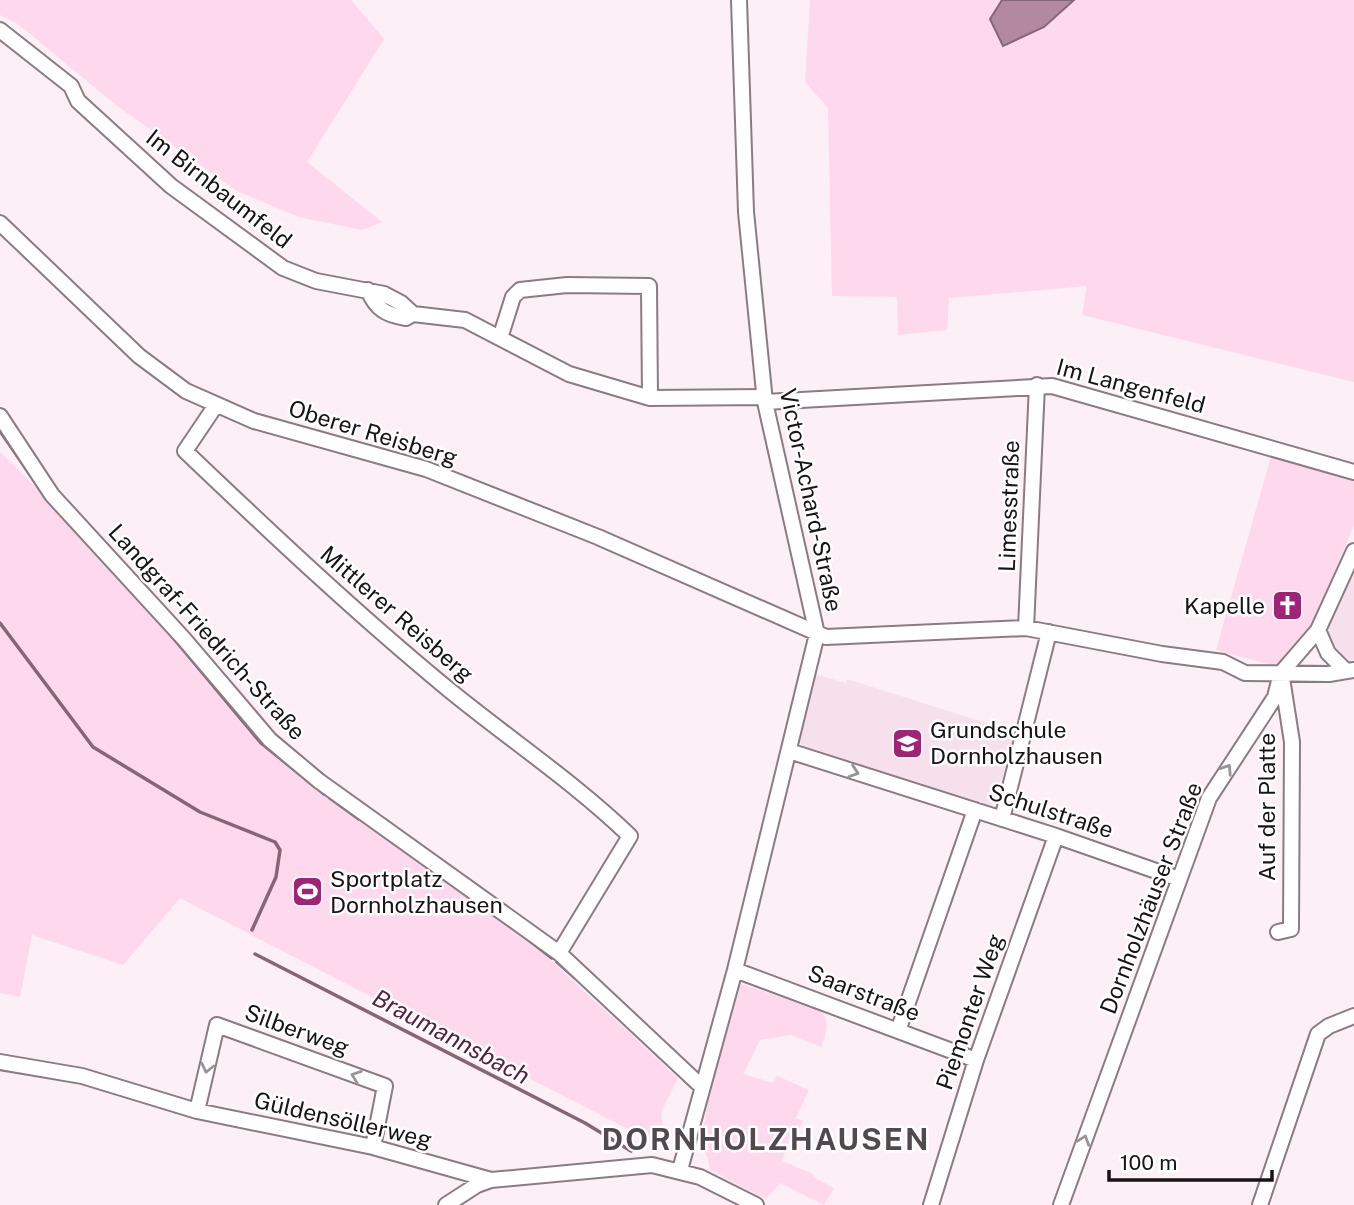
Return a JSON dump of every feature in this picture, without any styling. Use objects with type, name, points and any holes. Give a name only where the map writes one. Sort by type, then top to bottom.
[{"type":"street","name":"Victor-Achard-Straße","points":[[680,1170],[735,970],[817,634],[765,400],[742,139],[739,0]]},
{"type":"street","name":"Im Birnbaumfeld","points":[[0,30],[71,86],[78,101],[171,187],[264,255],[300,276],[368,290],[379,310],[400,317],[413,314],[465,320],[569,374],[650,398],[765,400]]},
{"type":"street","name":"Oberer Reisberg","points":[[0,223],[139,356],[186,391],[216,405],[301,436],[426,469],[598,537],[817,634]]},
{"type":"street","points":[[500,338],[513,297],[520,290],[567,285],[649,286],[650,398]]},
{"type":"street","name":"Im Langenfeld","points":[[765,400],[1037,385],[1102,398],[1354,472]]},
{"type":"street","name":"Limesstraße","points":[[1026,628],[1037,385]]},
{"type":"street","name":"Mittlerer Reisberg","points":[[216,405],[185,451],[363,619],[484,719],[598,805],[630,836],[559,953]]},
{"type":"street","name":"Landgraf-Friedrich-Straße","points":[[0,416],[52,495],[184,639],[270,740],[319,781],[559,953],[702,1087]]},
{"type":"street","name":"Dornholzhäuser Straße","points":[[1062,1205],[1209,798],[1275,697],[1281,673],[1318,630],[1354,551]]},
{"type":"street","points":[[817,634],[826,637],[1026,628],[1162,654],[1223,662],[1245,673],[1329,674],[1350,671]]},
{"type":"street","points":[[1318,630],[1328,653],[1350,671]]},
{"type":"street","points":[[1002,819],[1049,632]]},
{"type":"street","name":"Auf der Platte","points":[[1278,932],[1291,929],[1292,742],[1281,673]]},
{"type":"street","name":"Schulstraße","points":[[789,751],[1056,836],[1178,879]]},
{"type":"street","points":[[898,1031],[975,810]]},
{"type":"street","name":"Piemonter Weg","points":[[931,1205],[976,1060],[1056,836]]},
{"type":"street","name":"Saarstraße","points":[[735,970],[976,1060]]},
{"type":"street","points":[[1260,1205],[1318,1034],[1329,1026],[1354,1016]]},
{"type":"street","name":"Silberweg","points":[[197,1111],[217,1025],[385,1086],[373,1147]]},
{"type":"street","name":"Güldensöllerweg","points":[[0,1062],[82,1076],[197,1111],[373,1147],[491,1180],[641,1166],[680,1170],[756,1205]]},
{"type":"street","points":[[446,1205],[477,1185],[491,1180]]},
{"type":"shaded area","points":[[0,0],[351,0],[384,39],[307,162],[382,222],[362,230],[299,217],[237,191],[116,105],[18,24],[0,15]]},
{"type":"shaded area","points":[[810,0],[1354,0],[1354,382],[1082,315],[1087,286],[949,298],[947,330],[898,335],[897,297],[832,296],[828,108],[805,82]]},
{"type":"shaded area","points":[[1002,0],[1074,0],[1044,27],[1003,46],[990,19]]},
{"type":"shaded area","points":[[1274,446],[1354,471],[1354,525],[1310,631],[1280,667],[1216,650]]},
{"type":"shaded area","points":[[0,452],[238,687],[277,734],[326,776],[382,816],[380,835],[545,955],[678,1078],[661,1112],[663,1129],[653,1142],[180,898],[123,965],[32,935],[20,997],[0,993]]},
{"type":"shaded area","points":[[1354,565],[1354,660],[1348,662],[1336,653],[1326,631]]},
{"type":"shaded area","name":"Grundschule Dornholzhausen","points":[[815,674],[846,683],[847,679],[1015,732],[995,802],[990,807],[802,747],[800,739]]},
{"type":"shaded area","points":[[741,984],[820,1010],[826,1019],[821,1047],[791,1035],[760,1040],[743,1074],[773,1083],[777,1076],[809,1090],[796,1118],[803,1121],[794,1139],[790,1138],[782,1161],[813,1174],[813,1177],[834,1188],[824,1205],[780,1183],[766,1199],[710,1170],[708,1158],[700,1146],[710,1091]]},
{"type":"waterway","points":[[0,431],[44,495]]},
{"type":"waterway","name":"Braumannsbach","points":[[0,623],[93,747],[200,812],[275,842],[280,850],[276,877],[252,930]]},
{"type":"waterway","points":[[165,628],[261,743],[307,780]]},
{"type":"waterway","points":[[316,787],[324,794]]},
{"type":"waterway","points":[[330,798],[359,819]]},
{"type":"waterway","points":[[525,937],[552,958]]},
{"type":"waterway","name":"Braumannsbach","points":[[255,954],[585,1123],[631,1151]]},
{"type":"waterway","points":[[557,962],[574,977]]},
{"type":"place","name":"Kapelle","points":[[1288,606]]},
{"type":"place","name":"Grundschule Dornholzhausen","points":[[907,743]]},
{"type":"place","name":"Sportplatz Dornholzhausen","points":[[307,892]]},
{"type":"district","name":"DORNHOLZHAUSEN","points":[[766,1140]]}]
